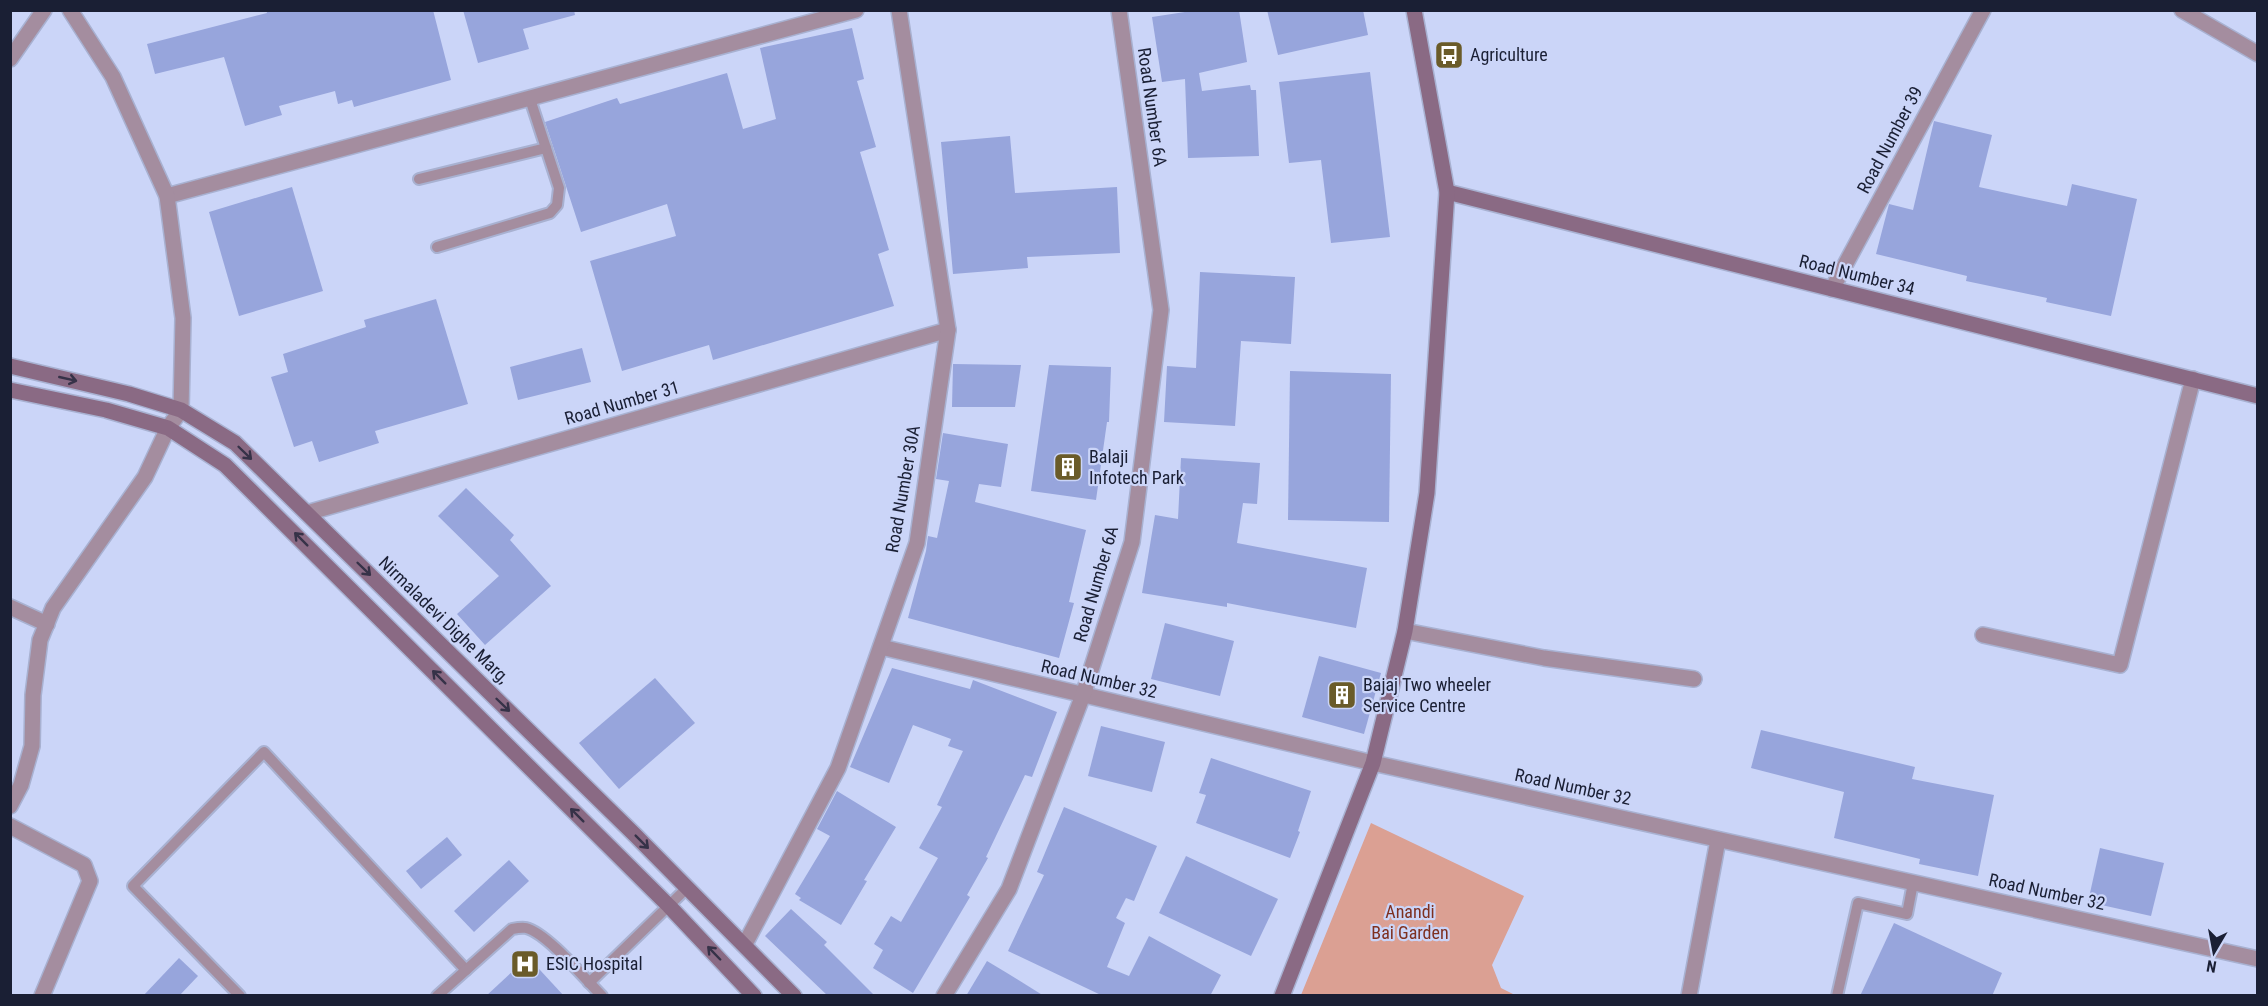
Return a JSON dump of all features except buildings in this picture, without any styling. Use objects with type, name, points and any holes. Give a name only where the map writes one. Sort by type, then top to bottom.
[{"type":"main road","points":[[1282,996],[1373,763],[1406,631],[1427,493],[1447,192],[1414,10]]},
{"type":"main road","name":"Road Number 34","points":[[1447,192],[2258,396]]},
{"type":"main road","name":"Nirmaladevi Dighe Marg,","points":[[10,366],[129,394],[181,410],[235,443],[688,887],[794,996]]},
{"type":"main road","points":[[10,390],[106,410],[168,428],[225,465],[669,906],[754,996]]},
{"type":"street","points":[[10,59],[44,10]]},
{"type":"street","points":[[10,806],[21,785],[32,746],[33,695],[40,640],[46,624],[53,608],[145,477],[168,428],[181,410],[183,318],[167,196],[113,77],[70,10]]},
{"type":"street","points":[[167,196],[856,10]]},
{"type":"street","name":"Road Number 30A","points":[[745,944],[838,768],[917,543],[948,330],[899,10]]},
{"type":"street","name":"Road Number 6A","points":[[944,996],[1009,890],[1083,695],[1132,542],[1161,310],[1119,10]]},
{"type":"street","name":"Road Number 39","points":[[1832,289],[1983,10]]},
{"type":"street","points":[[2182,10],[2258,54]]},
{"type":"street","name":"Road Number 31","points":[[307,513],[948,330]]},
{"type":"street","points":[[1983,635],[2120,665],[2193,379]]},
{"type":"street","points":[[10,607],[46,624]]},
{"type":"street","points":[[1406,631],[1544,657],[1694,679]]},
{"type":"street","name":"Road Number 32","points":[[881,647],[1373,763],[2258,959]]},
{"type":"street","points":[[10,826],[84,865],[90,881],[42,996]]},
{"type":"street","points":[[1689,996],[1718,840]]},
{"type":"lane","points":[[437,247],[550,213],[557,204],[559,188],[530,99]]},
{"type":"lane","points":[[418,180],[546,148]]},
{"type":"lane","points":[[240,996],[133,886],[264,752],[466,970]]},
{"type":"lane","points":[[1837,996],[1858,903],[1906,914],[1913,882]]},
{"type":"lane","points":[[589,983],[688,887]]},
{"type":"lane","points":[[436,996],[512,929],[525,927],[538,933],[602,996]]},
{"type":"green space","name":"Anandi Bai Garden","points":[[1371,823],[1524,896],[1492,965],[1501,988],[1515,995],[1301,995]]},
{"type":"place","name":"Agriculture","points":[[1449,55]]},
{"type":"place","name":"Balaji Infotech Park","points":[[1068,467]]},
{"type":"place","name":"Bajaj Two wheeler Service Centre","points":[[1342,695]]},
{"type":"place","name":"ESIC Hospital","points":[[525,964]]}]
